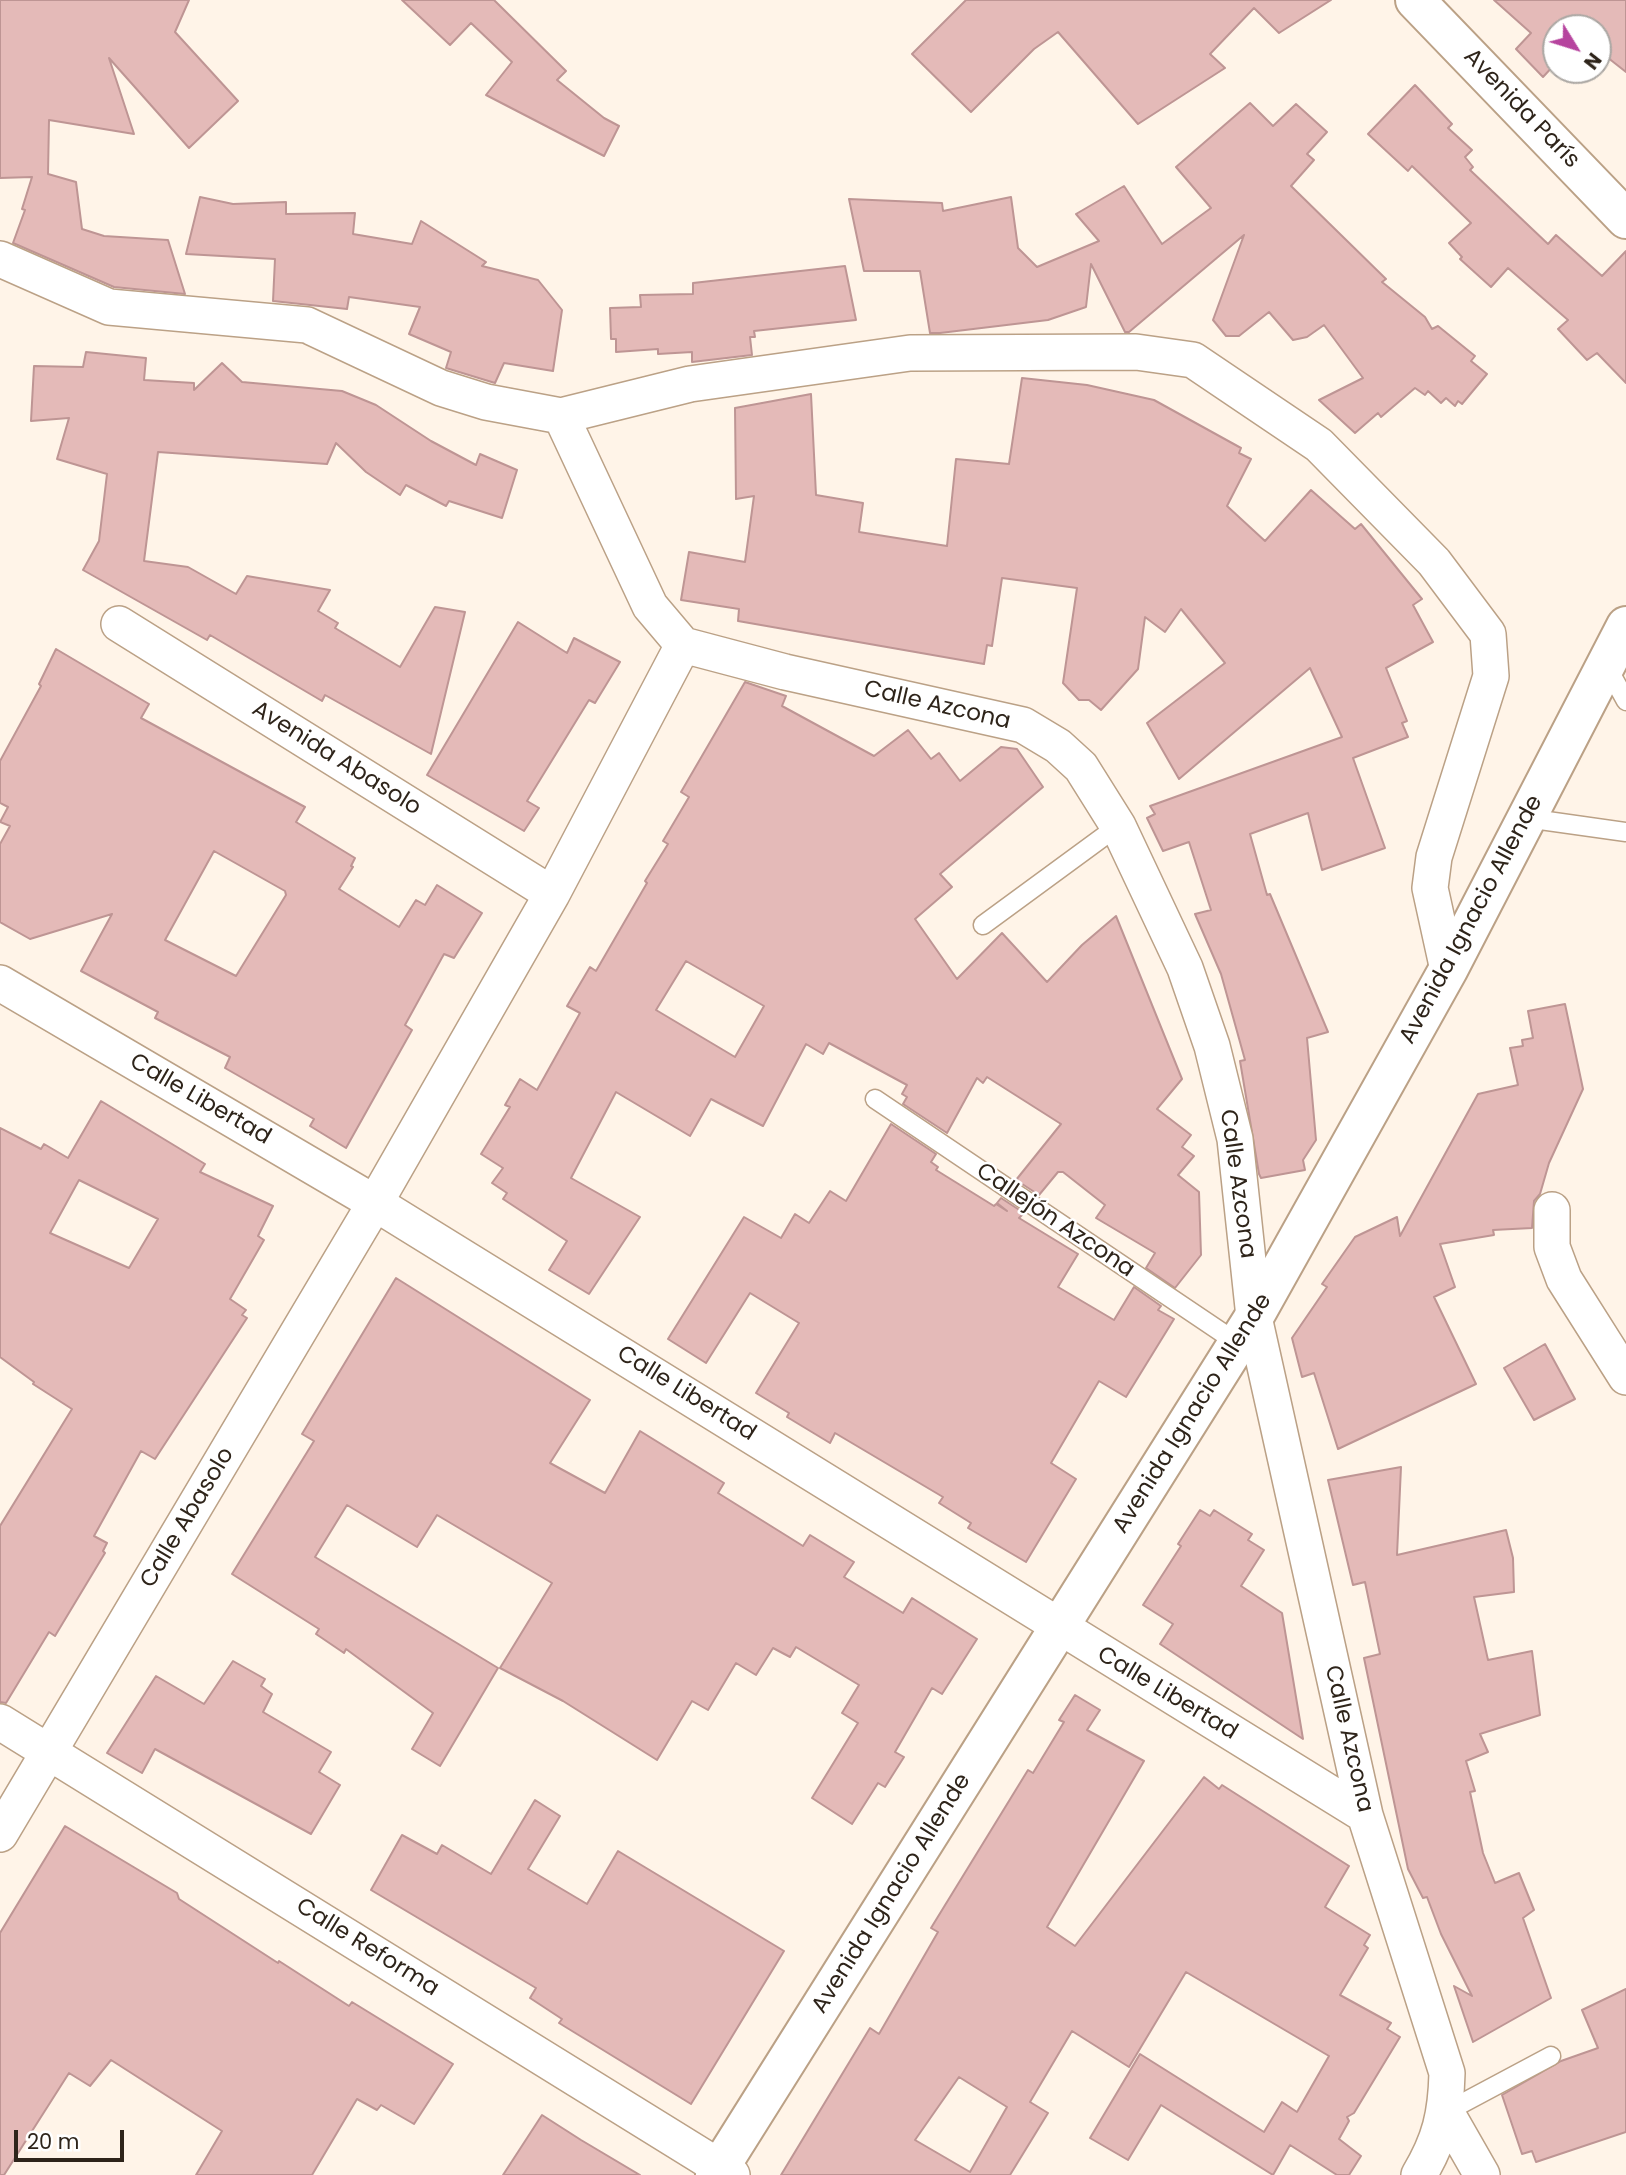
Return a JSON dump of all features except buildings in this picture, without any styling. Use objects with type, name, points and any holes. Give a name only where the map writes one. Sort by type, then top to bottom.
[{"type":"main road","name":"Avenida París","points":[[1415,0],[1626,219]]},
{"type":"main road","name":"Avenida Ignacio Allende","points":[[722,2172],[1245,1330],[1448,970],[1626,626]]},
{"type":"street","points":[[0,259],[109,307],[307,325],[441,388],[485,402],[561,416],[690,384],[910,353],[1136,352],[1193,360],[1319,444],[1434,562],[1488,634],[1491,676],[1434,857],[1430,888],[1448,970]]},
{"type":"street","points":[[375,1203],[552,894],[683,645],[650,606],[561,416]]},
{"type":"street","name":"Avenida Abasolo","points":[[119,624],[552,894]]},
{"type":"street","name":"Calle Azcona","points":[[683,645],[785,672],[1023,726],[1058,746],[1081,767],[1118,825],[1185,968],[1212,1046],[1235,1139],[1245,1330],[1365,1815],[1447,2073],[1446,2112]]},
{"type":"street","name":"Calle Libertad","points":[[0,983],[375,1203],[693,1398],[1060,1629],[1365,1815]]},
{"type":"street","name":"Calle Abasolo","points":[[0,1834],[375,1203]]},
{"type":"street","points":[[1552,1210],[1552,1247],[1564,1279],[1626,1377]]},
{"type":"street","name":"Calle Reforma","points":[[0,1722],[722,2172]]},
{"type":"street","points":[[1419,2175],[1433,2152],[1446,2112]]},
{"type":"street","points":[[1446,2112],[1482,2175]]},
{"type":"lane","points":[[1606,665],[1626,701]]},
{"type":"lane","points":[[1526,818],[1626,832]]},
{"type":"lane","points":[[983,925],[1118,825]]},
{"type":"lane","name":"Callejón Azcona","points":[[875,1099],[1245,1330]]},
{"type":"lane","points":[[1446,2112],[1551,2056]]}]
